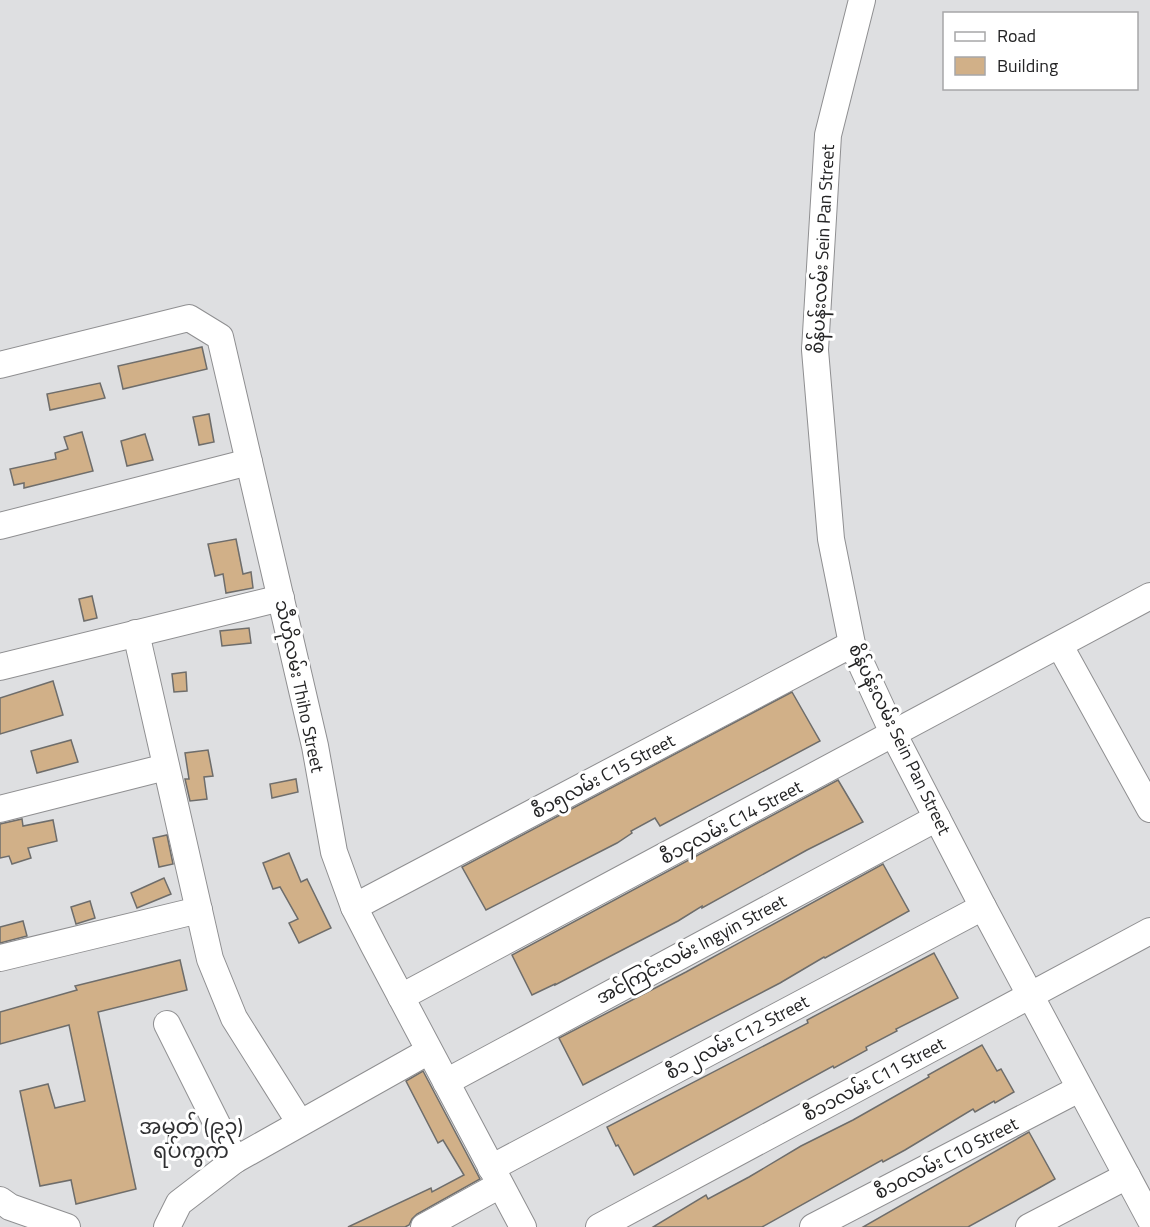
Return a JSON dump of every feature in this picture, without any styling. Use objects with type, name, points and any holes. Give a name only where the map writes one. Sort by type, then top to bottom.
[{"type":"street","name":"စိန်ပန်းလမ်း Sein Pan Street","points":[[862,0],[828,135],[815,350],[831,539],[852,644],[894,735],[1029,996],[1150,1219]]},
{"type":"street","name":"သီဟိုလမ်း Thiho Street","points":[[0,365],[189,318],[220,337],[315,746],[334,852],[354,907],[523,1227]]},
{"type":"street","points":[[0,526],[249,462]]},
{"type":"street","name":"စီ၁၄လမ်း C14 Street","points":[[401,997],[1150,596]]},
{"type":"street","points":[[0,667],[281,598]]},
{"type":"street","points":[[136,633],[210,959],[234,1018],[300,1123]]},
{"type":"street","name":"စီ၁၅လမ်း C15 Street","points":[[354,907],[852,644]]},
{"type":"street","points":[[1060,646],[1150,809]]},
{"type":"street","points":[[0,809],[166,766]]},
{"type":"street","name":"အင်ကြင်းလမ်း Ingyin Street","points":[[446,1082],[937,818]]},
{"type":"street","name":"စီ၁၂လမ်း C12 Street","points":[[424,1227],[496,1177],[983,907]]},
{"type":"street","points":[[0,958],[199,910]]},
{"type":"street","name":"စီ၁၁လမ်း C11 Street","points":[[599,1227],[1150,931]]},
{"type":"street","points":[[167,1024],[235,1160]]},
{"type":"street","points":[[167,1227],[179,1203],[235,1160],[429,1051]]},
{"type":"street","name":"စီ၁၀လမ်း C10 Street","points":[[813,1227],[1079,1089]]},
{"type":"street","points":[[1029,1227],[1127,1176]]},
{"type":"street","points":[[0,1200],[10,1207],[66,1227]]},
{"type":"building","points":[[202,347],[207,369],[123,389],[118,366]]},
{"type":"building","points":[[100,383],[105,398],[50,410],[47,394]]},
{"type":"building","points":[[209,414],[214,442],[199,445],[193,417]]},
{"type":"building","points":[[82,432],[93,471],[24,488],[24,483],[14,485],[10,469],[56,459],[55,453],[68,449],[64,437]]},
{"type":"building","points":[[145,434],[153,460],[127,466],[121,441]]},
{"type":"building","points":[[236,539],[243,574],[251,572],[253,588],[226,593],[223,574],[215,576],[208,544]]},
{"type":"building","points":[[92,596],[97,618],[84,621],[79,599]]},
{"type":"building","points":[[249,628],[251,643],[222,646],[220,631]]},
{"type":"building","points":[[186,672],[187,691],[174,692],[172,674]]},
{"type":"building","points":[[53,681],[63,715],[0,734],[0,698]]},
{"type":"building","points":[[792,692],[820,741],[660,826],[655,818],[631,831],[632,833],[617,843],[486,910],[462,867]]},
{"type":"building","points":[[71,740],[78,762],[37,773],[31,751]]},
{"type":"building","points":[[208,750],[213,776],[204,777],[207,799],[190,801],[185,779],[189,779],[185,753]]},
{"type":"building","points":[[296,779],[298,792],[272,798],[270,784]]},
{"type":"building","points":[[838,780],[863,822],[702,908],[702,906],[678,921],[532,995],[512,955]]},
{"type":"building","points":[[22,819],[23,826],[53,820],[57,841],[28,848],[31,858],[12,864],[9,856],[0,858],[0,824]]},
{"type":"building","points":[[167,835],[173,864],[159,867],[153,838]]},
{"type":"building","points":[[289,853],[301,882],[307,879],[331,928],[299,943],[289,923],[298,919],[280,887],[273,889],[263,863]]},
{"type":"building","points":[[883,864],[909,911],[780,983],[583,1085],[559,1038],[686,972]]},
{"type":"building","points":[[164,878],[171,894],[137,908],[131,893]]},
{"type":"building","points":[[90,901],[95,918],[76,924],[71,907]]},
{"type":"building","points":[[23,921],[27,936],[0,943],[0,927]]},
{"type":"building","points":[[934,953],[958,998],[896,1029],[897,1031],[866,1047],[867,1050],[834,1068],[833,1066],[634,1175],[607,1127],[808,1023],[807,1020]]},
{"type":"building","points":[[180,960],[187,990],[98,1012],[136,1189],[76,1204],[71,1180],[40,1186],[20,1091],[48,1084],[55,1108],[85,1101],[69,1025],[0,1044],[0,1012],[77,990],[75,986]]},
{"type":"building","points":[[982,1045],[997,1071],[1001,1069],[1014,1092],[995,1103],[994,1101],[975,1112],[973,1109],[905,1150],[883,1162],[882,1160],[762,1227],[653,1227],[706,1195],[708,1199],[801,1146],[853,1120]]},
{"type":"building","points":[[423,1071],[480,1179],[417,1214],[405,1227],[348,1227],[431,1188],[432,1192],[464,1175],[443,1140],[438,1143],[406,1081]]},
{"type":"building","points":[[1029,1132],[1055,1179],[968,1227],[863,1227]]},
{"type":"district","name":"အမှတ် (၉၃) ရပ်ကွက်","points":[[191,1138]]}]
